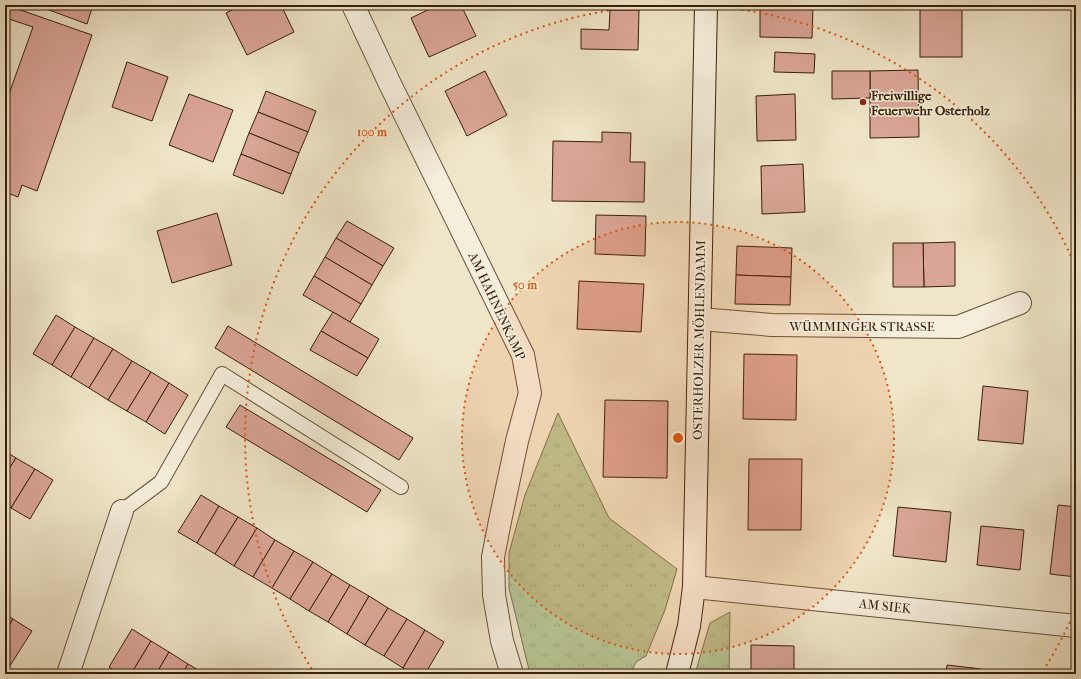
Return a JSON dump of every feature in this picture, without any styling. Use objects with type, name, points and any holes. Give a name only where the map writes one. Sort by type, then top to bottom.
[{"type":"street","name":"AM HAHNENKAMP","points":[[353,5],[390,84],[523,355],[530,393],[517,441],[493,557],[496,602],[502,641],[512,674]]},
{"type":"street","name":"OSTERHOLZER MÖHLENDAMM","points":[[677,674],[689,626],[694,587],[706,5]]},
{"type":"street","name":"WÜMMINGER STRASSE","points":[[700,319],[772,325],[958,327],[1020,303]]},
{"type":"street","points":[[68,674],[122,511]]},
{"type":"street","name":"AM SIEK","points":[[694,587],[1076,626]]},
{"type":"lane","points":[[122,511],[161,482],[222,374],[401,487]]},
{"type":"green space","points":[[558,413],[609,518],[677,569],[665,610],[646,656],[636,662],[630,674],[530,674],[509,588],[509,553],[525,495]]},
{"type":"green space","points":[[730,612],[729,674],[695,674],[710,623]]},
{"type":"building","points":[[5,5],[13,5],[12,7],[92,35],[37,191],[22,185],[18,197],[5,192],[5,105],[33,27],[9,19],[5,31]]},
{"type":"building","points":[[42,5],[93,5],[87,24],[41,7]]},
{"type":"building","points":[[242,5],[281,5],[294,32],[247,55],[226,13]]},
{"type":"building","points":[[438,5],[461,5],[476,36],[429,57],[411,18]]},
{"type":"building","points":[[760,5],[813,5],[812,38],[760,37]]},
{"type":"building","points":[[920,5],[962,5],[962,57],[920,57]]},
{"type":"building","points":[[610,10],[639,10],[638,50],[581,49],[581,29],[609,30]]},
{"type":"building","points":[[775,52],[815,54],[814,73],[774,72]]},
{"type":"building","points":[[127,62],[168,77],[152,121],[112,107]]},
{"type":"building","points":[[918,70],[919,137],[870,138],[870,71]]},
{"type":"building","points":[[485,71],[507,115],[467,136],[445,91]]},
{"type":"building","points":[[832,71],[870,71],[870,98],[832,99]]},
{"type":"building","points":[[266,91],[316,111],[308,132],[258,112]]},
{"type":"building","points":[[189,94],[233,110],[213,162],[169,145]]},
{"type":"building","points":[[795,94],[796,140],[757,141],[756,96]]},
{"type":"building","points":[[258,112],[308,132],[299,153],[249,133]]},
{"type":"building","points":[[602,132],[631,133],[630,162],[645,162],[644,202],[552,201],[553,141],[602,142]]},
{"type":"building","points":[[249,133],[299,153],[291,174],[241,154]]},
{"type":"building","points":[[241,154],[291,174],[283,194],[233,175]]},
{"type":"building","points":[[803,164],[805,212],[762,214],[761,166]]},
{"type":"building","points":[[217,213],[232,265],[172,283],[157,231]]},
{"type":"building","points":[[596,215],[646,216],[645,256],[595,254]]},
{"type":"building","points":[[347,221],[394,248],[383,266],[336,238]]},
{"type":"building","points":[[336,238],[383,266],[372,285],[325,257]]},
{"type":"building","points":[[955,242],[955,286],[924,287],[923,243]]},
{"type":"building","points":[[893,243],[923,243],[924,287],[893,287]]},
{"type":"building","points":[[737,246],[792,248],[791,277],[736,275]]},
{"type":"building","points":[[325,257],[372,285],[361,304],[314,276]]},
{"type":"building","points":[[736,275],[791,277],[790,305],[735,304]]},
{"type":"building","points":[[314,276],[361,304],[350,322],[303,295]]},
{"type":"building","points":[[579,281],[644,284],[641,332],[577,329]]},
{"type":"building","points":[[333,312],[379,339],[368,358],[321,331]]},
{"type":"building","points":[[56,315],[75,327],[52,365],[33,354]]},
{"type":"building","points":[[228,326],[413,438],[399,460],[215,348]]},
{"type":"building","points":[[75,327],[94,338],[71,377],[52,365]]},
{"type":"building","points":[[321,331],[368,358],[357,376],[310,350]]},
{"type":"building","points":[[94,338],[113,349],[89,388],[71,377]]},
{"type":"building","points":[[113,349],[132,361],[108,400],[89,388]]},
{"type":"building","points":[[744,354],[797,355],[796,420],[743,419]]},
{"type":"building","points":[[132,361],[151,372],[127,411],[108,400]]},
{"type":"building","points":[[151,372],[169,383],[146,422],[127,411]]},
{"type":"building","points":[[169,383],[188,395],[165,434],[146,422]]},
{"type":"building","points":[[983,386],[1028,391],[1023,444],[978,440]]},
{"type":"building","points":[[605,400],[668,401],[667,478],[603,477]]},
{"type":"building","points":[[240,405],[381,490],[367,512],[226,427]]},
{"type":"building","points":[[5,451],[16,458],[5,475]]},
{"type":"building","points":[[16,458],[35,469],[11,508],[5,504],[5,475]]},
{"type":"building","points":[[749,459],[802,459],[801,530],[748,530]]},
{"type":"building","points":[[35,469],[53,480],[30,519],[11,508]]},
{"type":"building","points":[[201,495],[219,506],[197,543],[178,532]]},
{"type":"building","points":[[1058,505],[1076,507],[1076,577],[1050,574]]},
{"type":"building","points":[[219,506],[238,517],[215,554],[197,543]]},
{"type":"building","points":[[898,507],[951,512],[946,562],[893,556]]},
{"type":"building","points":[[238,517],[257,528],[234,566],[215,554]]},
{"type":"building","points":[[981,526],[1024,530],[1020,570],[977,565]]},
{"type":"building","points":[[257,528],[275,540],[253,577],[234,566]]},
{"type":"building","points":[[275,540],[294,551],[272,588],[253,577]]},
{"type":"building","points":[[294,551],[313,562],[290,599],[272,588]]},
{"type":"building","points":[[313,562],[332,574],[309,611],[290,599]]},
{"type":"building","points":[[332,574],[350,585],[328,622],[309,611]]},
{"type":"building","points":[[350,585],[369,596],[347,634],[328,622]]},
{"type":"building","points":[[369,596],[388,608],[365,645],[347,634]]},
{"type":"building","points":[[388,608],[407,619],[384,656],[365,645]]},
{"type":"building","points":[[5,614],[13,619],[5,632]]},
{"type":"building","points":[[13,619],[32,631],[8,669],[5,667],[5,632]]},
{"type":"building","points":[[407,619],[425,630],[403,668],[384,656]]},
{"type":"building","points":[[132,629],[151,641],[131,674],[119,674],[109,667]]},
{"type":"building","points":[[425,630],[444,642],[425,674],[413,674],[403,668]]},
{"type":"building","points":[[151,641],[169,652],[156,674],[131,674]]},
{"type":"building","points":[[751,645],[794,646],[794,674],[751,674]]},
{"type":"building","points":[[169,652],[188,664],[182,674],[156,674]]},
{"type":"building","points":[[188,664],[205,674],[182,674]]},
{"type":"building","points":[[947,665],[973,668],[973,674],[946,674]]},
{"type":"building","points":[[973,668],[1001,672],[1000,674],[973,674]]},
{"type":"building","points":[[1032,672],[1055,674],[1032,674]]},
{"type":"place","name":"Freiwillige Feuerwehr Osterholz","points":[[863,102]]}]
